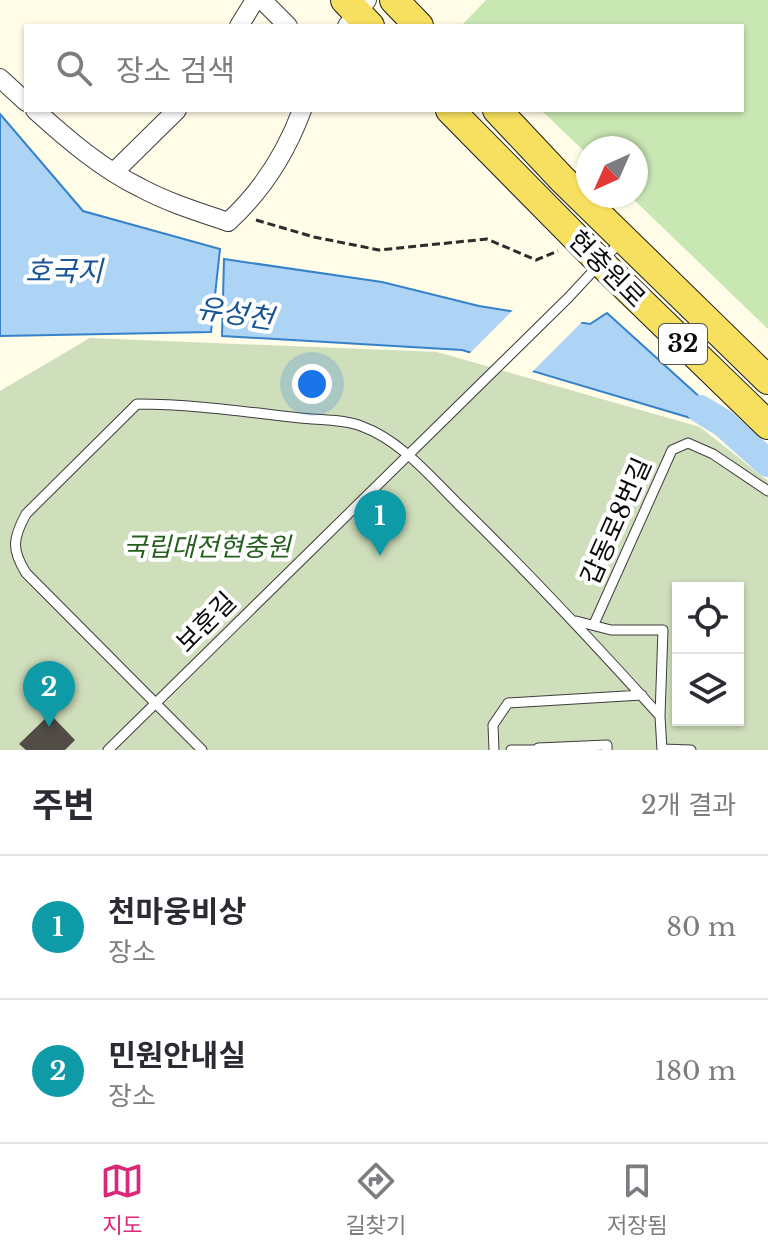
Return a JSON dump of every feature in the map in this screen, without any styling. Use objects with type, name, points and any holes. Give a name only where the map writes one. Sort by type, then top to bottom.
[{"type":"main road","points":[[394,0],[417,24]]},
{"type":"main road","name":"현충원로","points":[[452,112],[600,262],[768,425]]},
{"type":"main road","name":"현충원로","points":[[499,112],[623,239],[768,380]]},
{"type":"street","points":[[240,24],[255,0]]},
{"type":"street","points":[[262,0],[286,24]]},
{"type":"street","points":[[0,78],[24,100]]},
{"type":"street","points":[[38,112],[114,172],[139,187],[173,203],[228,222],[264,185],[294,132],[301,112]]},
{"type":"street","points":[[114,172],[175,112]]},
{"type":"lane","name":"보훈길","points":[[108,750],[569,297],[623,239]]},
{"type":"lane","points":[[202,750],[26,573],[16,558],[15,534],[26,514],[137,404],[185,405],[359,425],[407,454],[576,621],[601,654],[660,716]]},
{"type":"lane","name":"갑동로8번길","points":[[594,624],[672,450],[688,443],[701,448],[768,491]]},
{"type":"lane","points":[[576,621],[611,630],[663,630],[662,750],[691,750]]},
{"type":"lane","points":[[494,750],[493,725],[508,703],[642,695]]},
{"type":"lane","points":[[511,750],[607,745],[607,750]]},
{"type":"path","points":[[237,214],[314,237],[379,250],[487,239],[536,260],[558,251]]},
{"type":"green space","points":[[486,0],[768,0],[768,329],[642,208],[648,208],[648,136],[576,136],[576,144],[543,112],[744,112],[744,24],[463,24]]},
{"type":"green space","name":"국립대전현충원","points":[[90,338],[437,352],[700,427],[768,481],[768,750],[0,750],[0,391]]},
{"type":"water","name":"호국지","points":[[0,114],[83,211],[220,249],[211,332],[0,336]]},
{"type":"water","points":[[224,259],[382,282],[479,306],[590,324],[607,313],[735,429],[725,437],[704,422],[462,350],[222,336]]},
{"type":"pier","points":[[515,308],[585,319],[529,375],[467,356]]},
{"type":"building","points":[[50,714],[75,740],[65,750],[26,750],[19,744]]},
{"type":"waterway","name":"유성천","points":[[700,409],[723,423],[768,463]]},
{"type":"place","name":"천마웅비상","points":[[380,556]]},
{"type":"place","name":"민원안내실","points":[[49,727]]}]
